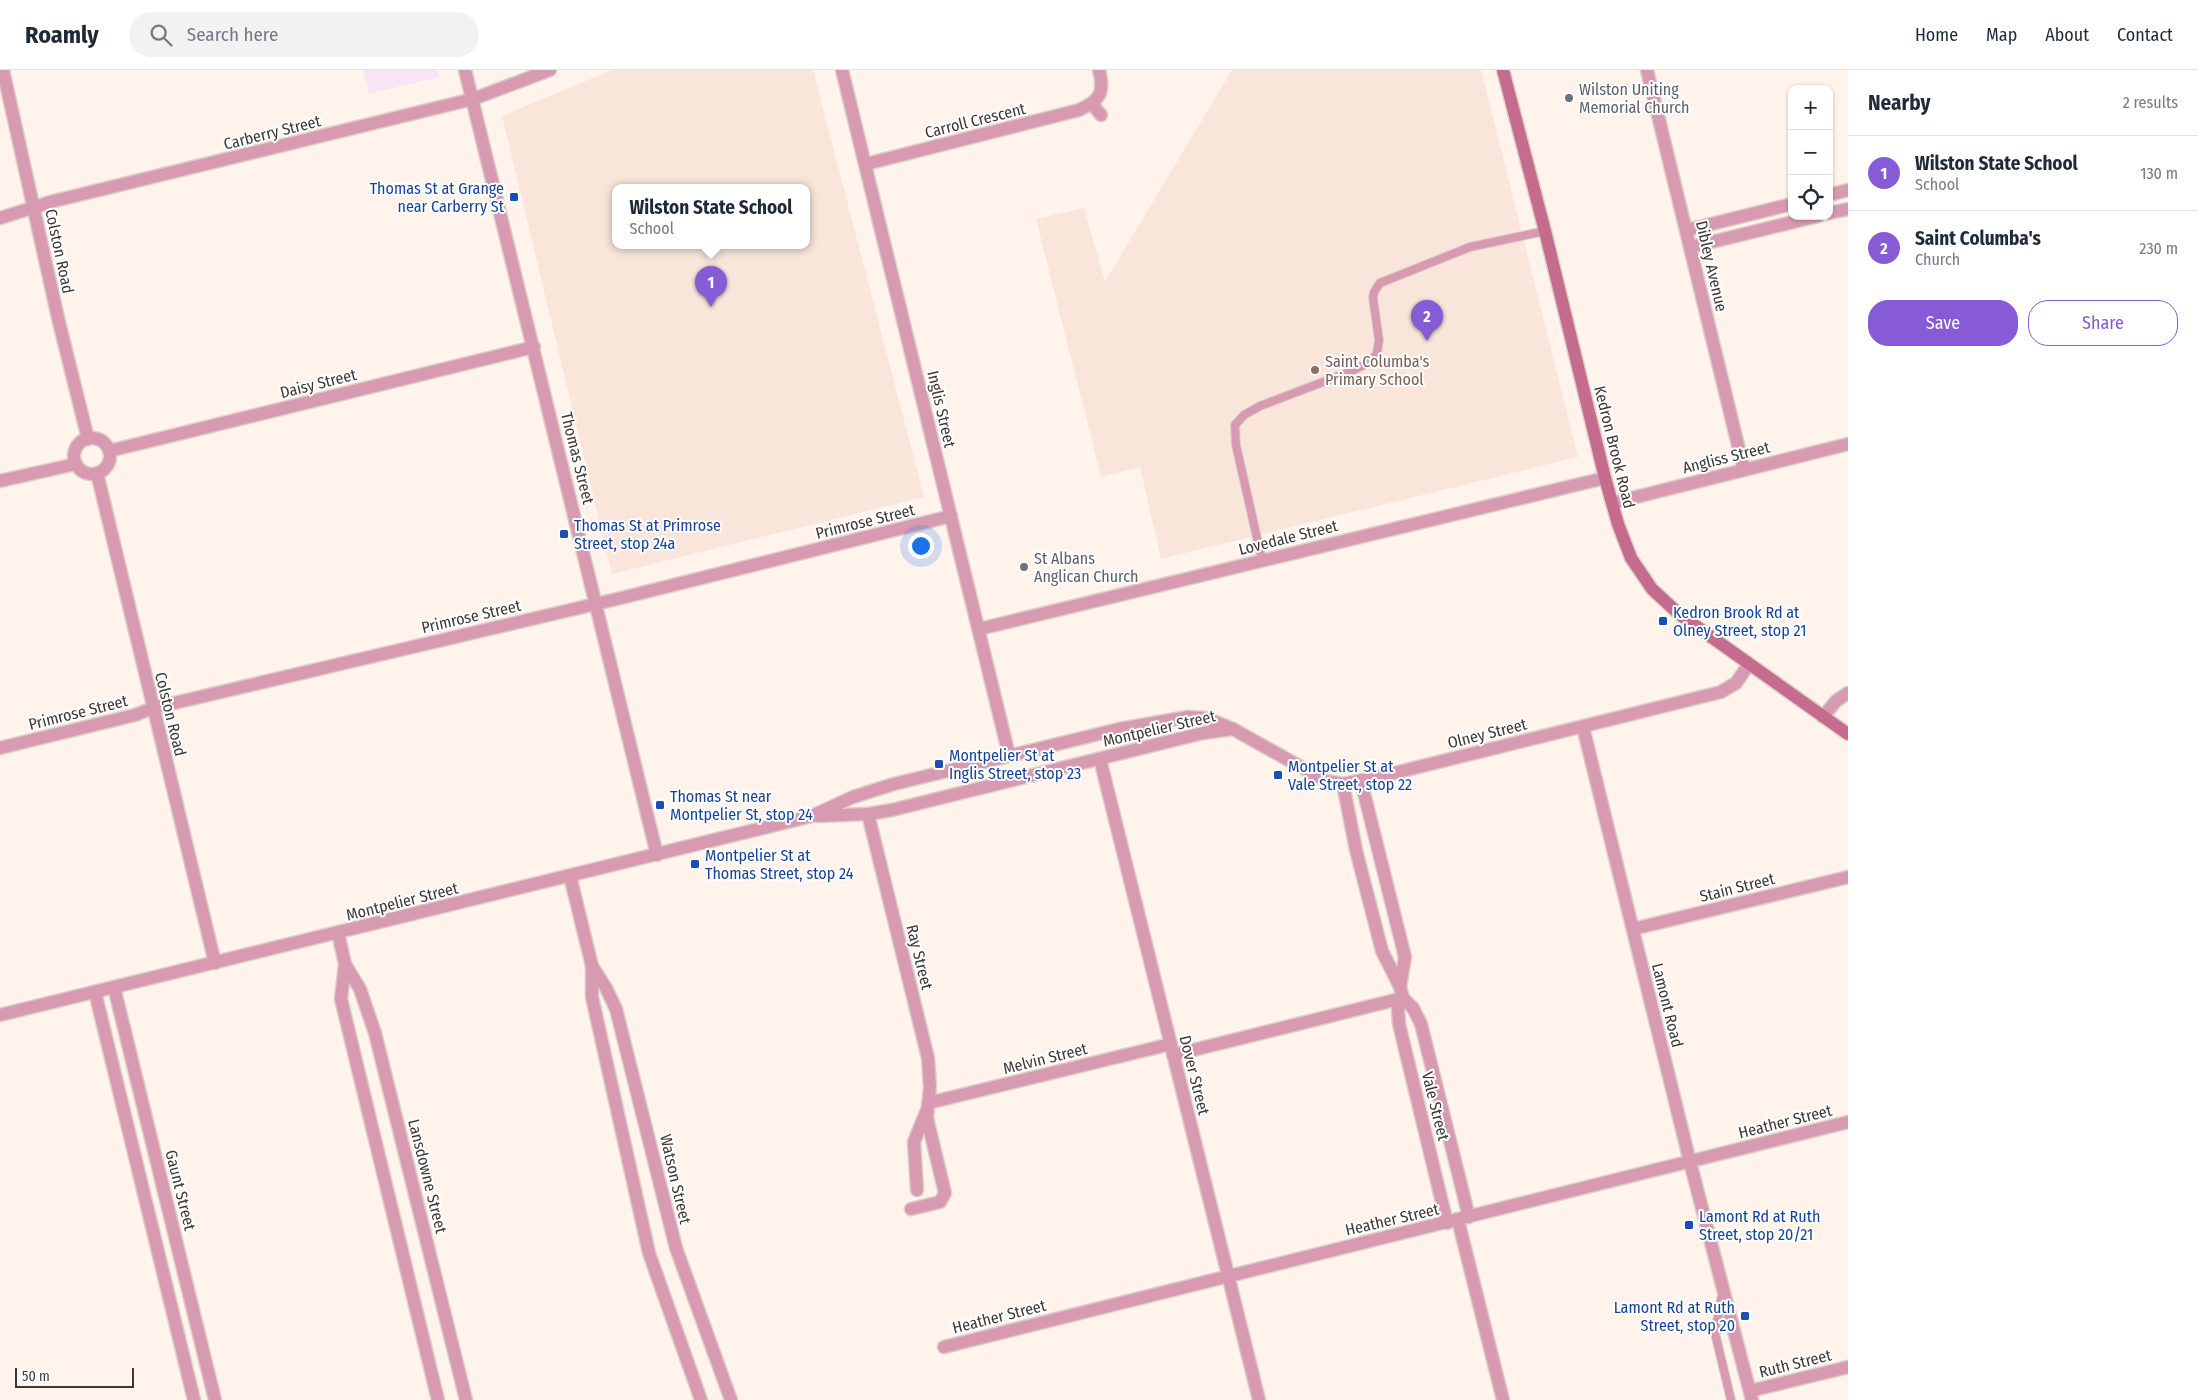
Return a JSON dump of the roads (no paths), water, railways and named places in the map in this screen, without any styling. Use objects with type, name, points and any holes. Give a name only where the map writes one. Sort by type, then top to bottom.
[{"type":"main road","name":"Kedron Brook Road","points":[[1503,70],[1545,231],[1605,478],[1631,558],[1652,589],[1678,614],[1848,734]]},
{"type":"street","name":"Colston Road","points":[[3,70],[88,438]]},
{"type":"street","name":"Thomas Street","points":[[465,70],[657,855]]},
{"type":"street","name":"Carberry Street","points":[[0,218],[34,209],[54,201],[473,99],[550,70]]},
{"type":"street","name":"Inglis Street","points":[[842,70],[1009,755]]},
{"type":"street","points":[[1099,70],[1103,86],[1098,98],[1092,104],[1102,115]]},
{"type":"street","name":"Dibley Avenue","points":[[1647,70],[1744,470]]},
{"type":"street","name":"Carroll Crescent","points":[[866,164],[1079,110],[1092,104]]},
{"type":"street","points":[[1833,194],[1848,190]]},
{"type":"street","points":[[1687,230],[1788,205]]},
{"type":"street","points":[[1833,213],[1848,209]]},
{"type":"street","points":[[1691,247],[1802,220]]},
{"type":"street","name":"Daisy Street","points":[[109,451],[534,347]]},
{"type":"street","points":[[88,438],[101,440],[109,451],[108,465],[96,474],[88,474],[76,464],[74,452],[77,446],[88,438]]},
{"type":"street","name":"Angliss Street","points":[[1612,503],[1848,444]]},
{"type":"street","points":[[0,481],[76,464]]},
{"type":"street","name":"Colston Road","points":[[96,474],[215,963]]},
{"type":"street","name":"Lovedale Street","points":[[979,628],[1605,478]]},
{"type":"street","name":"Primrose Street","points":[[0,748],[135,715],[153,708],[596,603],[950,516]]},
{"type":"street","name":"Olney Street","points":[[1233,728],[1317,778],[1343,784],[1582,727],[1727,689],[1736,683],[1749,664]]},
{"type":"street","points":[[1823,717],[1836,701],[1848,693]]},
{"type":"street","name":"Montpelier Street","points":[[0,1015],[812,816],[853,797],[887,786],[1119,729],[1180,718],[1206,718],[1233,728]]},
{"type":"street","name":"Lamont Road","points":[[1582,727],[1690,1162],[1751,1396]]},
{"type":"street","name":"Montpelier Street","points":[[812,816],[868,814],[1233,728]]},
{"type":"street","name":"Dover Street","points":[[1100,758],[1258,1400]]},
{"type":"street","name":"Vale Street","points":[[1361,781],[1405,957],[1402,992],[1398,1009],[1399,1024],[1458,1220],[1503,1400]]},
{"type":"street","name":"Vale Street","points":[[1343,784],[1356,850],[1382,951],[1402,992],[1416,1012],[1425,1039],[1458,1220]]},
{"type":"street","name":"Ray Street","points":[[868,814],[928,1058],[930,1082],[927,1106],[928,1128],[945,1196],[940,1202],[911,1209]]},
{"type":"street","name":"Watson Street","points":[[570,876],[592,966],[592,998],[649,1253],[701,1400]]},
{"type":"street","name":"Stain Street","points":[[1633,929],[1848,876]]},
{"type":"street","name":"Lansdowne Street","points":[[338,933],[345,964],[360,989],[379,1049],[466,1400]]},
{"type":"street","name":"Lansdowne Street","points":[[345,964],[340,990],[341,999],[438,1400]]},
{"type":"street","name":"Watson Street","points":[[592,966],[606,988],[616,1009],[676,1248],[731,1400]]},
{"type":"street","name":"Gaunt Street","points":[[114,987],[216,1400]]},
{"type":"street","points":[[95,992],[194,1400]]},
{"type":"street","name":"Melvin Street","points":[[927,1106],[1172,1049],[1402,992]]},
{"type":"street","name":"Ray Street","points":[[917,1190],[914,1142],[927,1106]]},
{"type":"street","name":"Heather Street","points":[[944,1347],[1227,1275],[1458,1220],[1848,1122]]},
{"type":"street","name":"Ruth Street","points":[[1751,1396],[1848,1367]]},
{"type":"lane","points":[[1262,560],[1236,446],[1234,430],[1238,420],[1260,406],[1352,372],[1370,362],[1378,347],[1373,298],[1374,292],[1380,283],[1470,247],[1545,231]]},
{"type":"lane","name":"Lamont Road","points":[[1723,1291],[1714,1332],[1731,1400]]},
{"type":"place","name":"Wilston Uniting Memorial Church","points":[[1569,98]]},
{"type":"place","name":"Thomas St at Grange near Carberry St","points":[[514,197]]},
{"type":"place","name":"Wilston State School","points":[[711,307]]},
{"type":"place","name":"Saint Columba's","points":[[1427,341]]},
{"type":"place","name":"Saint Columba's Primary School","points":[[1315,370]]},
{"type":"place","name":"Thomas St at Primrose Street, stop 24a","points":[[564,534]]},
{"type":"place","name":"St Albans Anglican Church","points":[[1024,567]]},
{"type":"place","name":"Kedron Brook Rd at Olney Street, stop 21","points":[[1663,621]]},
{"type":"place","name":"Montpelier St at Inglis Street, stop 23","points":[[939,764]]},
{"type":"place","name":"Montpelier St at Vale Street, stop 22","points":[[1278,775]]},
{"type":"place","name":"Thomas St near Montpelier St, stop 24","points":[[660,805]]},
{"type":"place","name":"Montpelier St at Thomas Street, stop 24","points":[[695,864]]},
{"type":"place","name":"Lamont Rd at Ruth Street, stop 20/21","points":[[1689,1225]]},
{"type":"place","name":"Lamont Rd at Ruth Street, stop 20","points":[[1745,1316]]}]
